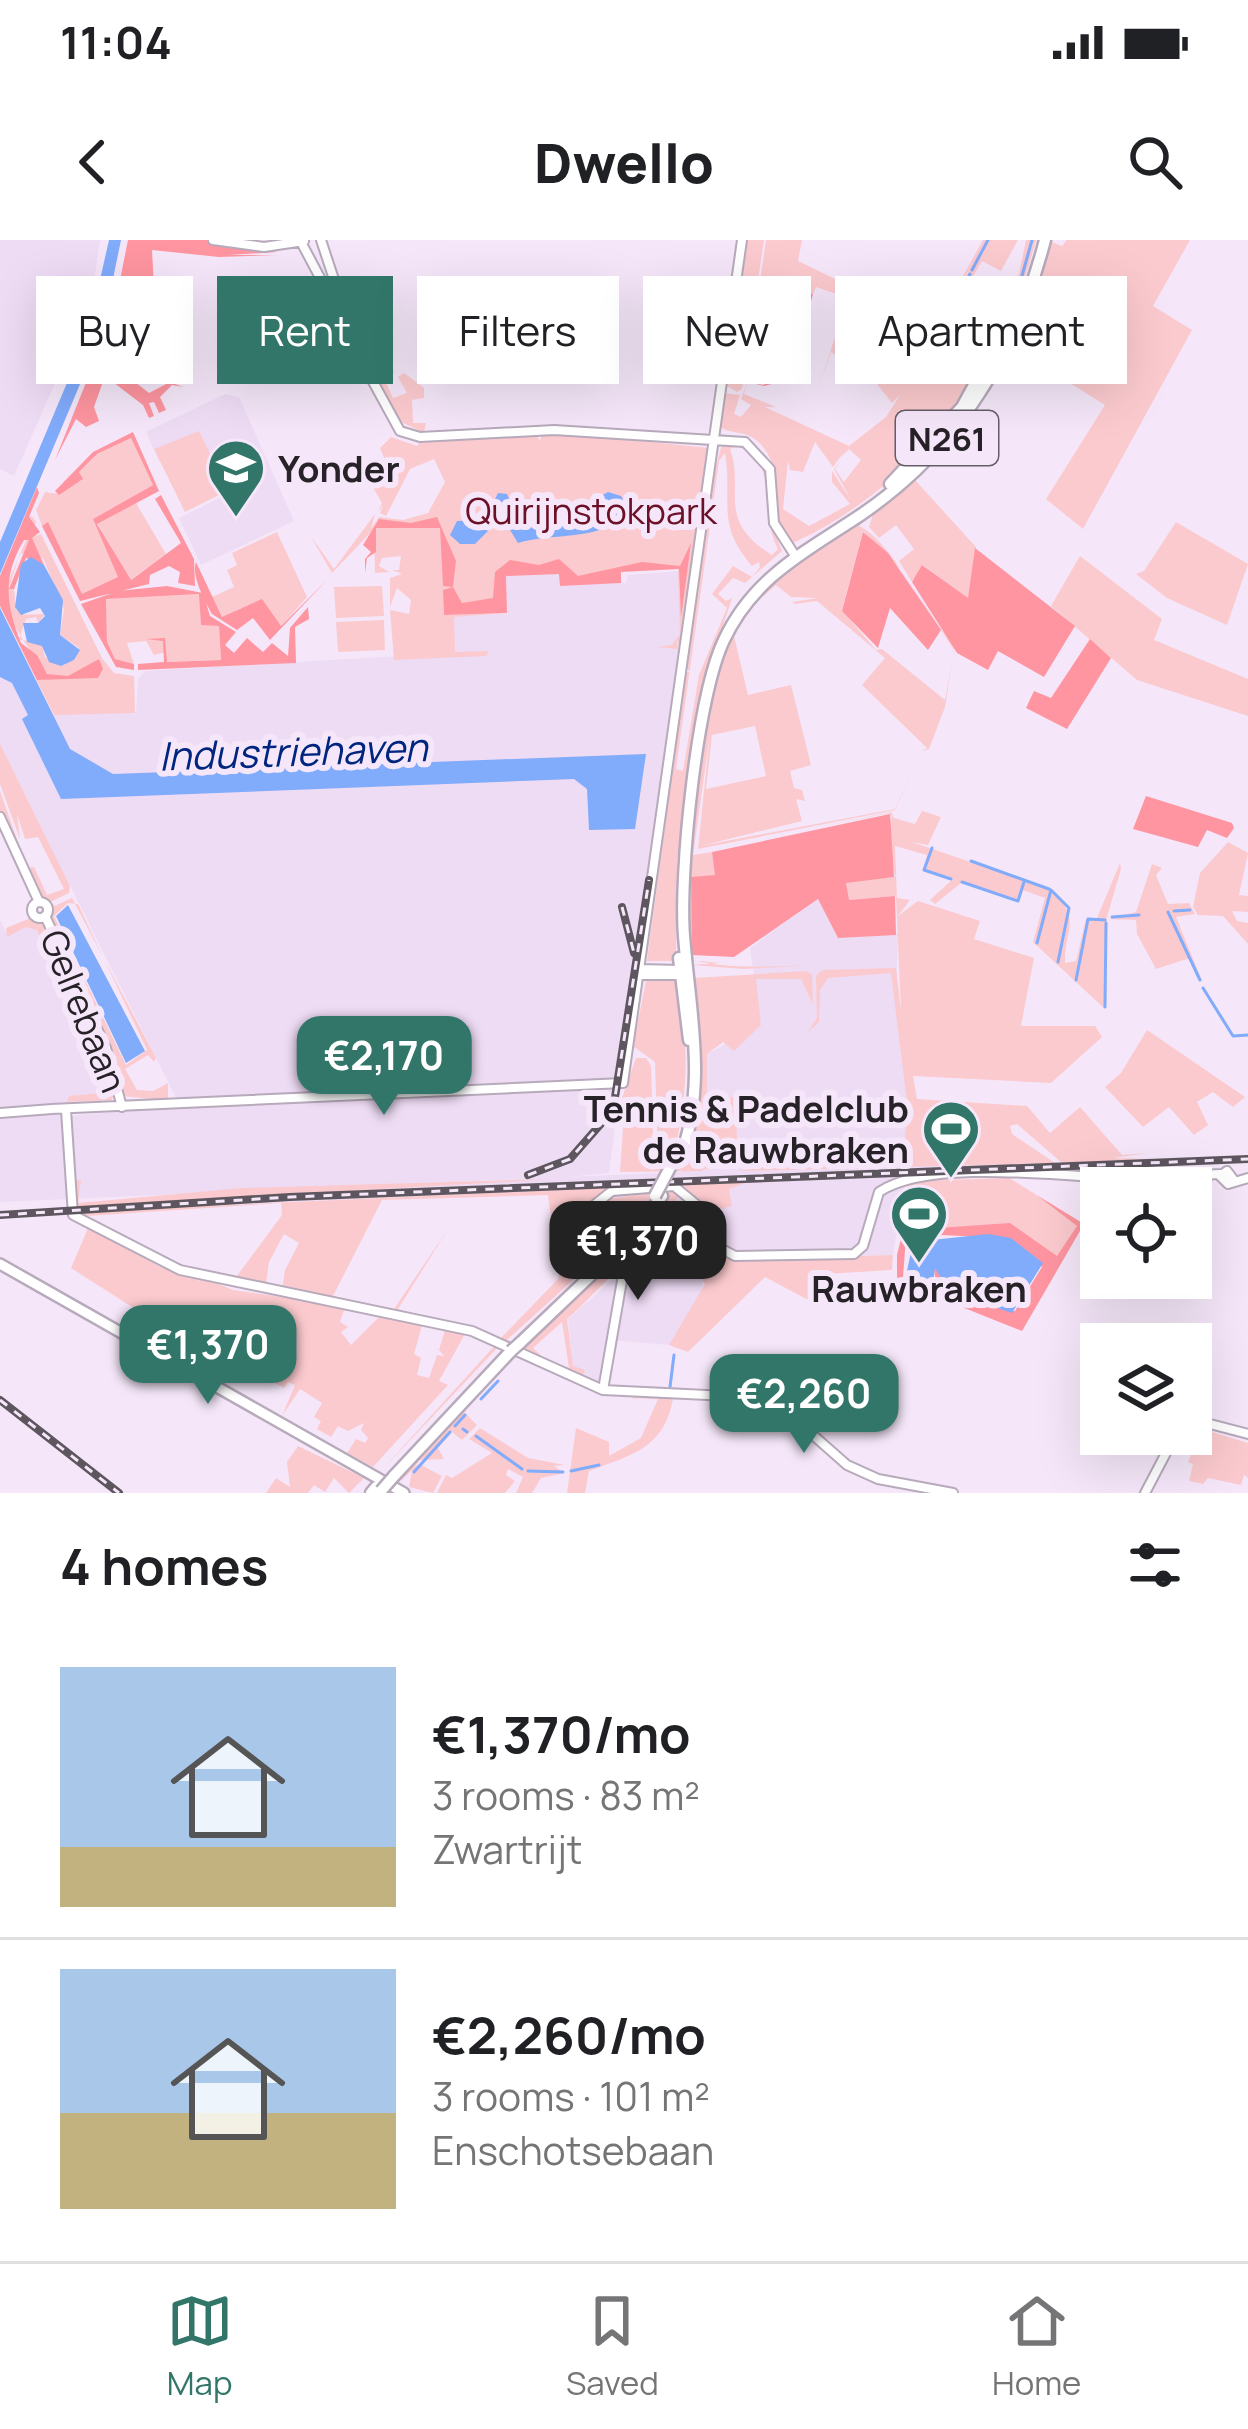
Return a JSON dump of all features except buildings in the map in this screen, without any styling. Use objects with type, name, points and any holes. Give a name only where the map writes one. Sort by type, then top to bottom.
[{"type":"main road","name":"N261","points":[[377,1491],[659,1196],[676,1161],[690,1087],[685,859],[712,673],[744,605],[791,551],[893,481],[962,407],[1001,344],[1041,240]]},
{"type":"main road","name":"N261","points":[[611,1248],[659,1196]]},
{"type":"main road","points":[[0,1264],[404,1493]]},
{"type":"street","points":[[213,240],[264,247],[302,241],[321,276]]},
{"type":"street","points":[[321,240],[332,276]]},
{"type":"street","points":[[0,1113],[619,1085],[642,972],[742,243]]},
{"type":"street","points":[[376,384],[398,424],[415,434],[554,430],[750,440],[770,458],[777,477],[777,520],[791,551]]},
{"type":"street","name":"Gelrebaan","points":[[0,819],[37,903],[47,907],[43,916],[104,1049],[120,1105]]},
{"type":"street","points":[[642,972],[684,972]]},
{"type":"street","points":[[51,1109],[120,1105]]},
{"type":"street","points":[[66,1110],[73,1215],[180,1270],[472,1331],[604,1390],[771,1398],[844,1463],[878,1479],[952,1493]]},
{"type":"street","points":[[611,1248],[596,1213],[614,1194],[674,1188],[687,1196],[723,1250],[741,1257],[848,1254],[863,1243],[876,1200],[888,1186],[921,1177],[1072,1174],[1146,1180],[1209,1175],[1221,1176],[1226,1184],[1233,1177],[1247,1178]]},
{"type":"street","points":[[604,1390],[621,1273],[650,1244],[702,1221]]},
{"type":"street","points":[[1212,1425],[1248,1434]]},
{"type":"street","points":[[1145,1493],[1165,1455]]},
{"type":"shaded area","points":[[0,240],[100,240],[95,276],[36,276],[36,384],[55,384],[14,476],[0,469]]},
{"type":"shaded area","points":[[128,240],[207,240],[277,252],[229,255],[278,255],[219,257],[152,250],[153,276],[121,276]]},
{"type":"shaded area","points":[[85,384],[102,384],[94,407],[99,421],[86,427],[76,419],[55,460]]},
{"type":"shaded area","points":[[115,384],[138,384],[149,393],[166,384],[175,384],[183,387],[172,385],[160,397],[166,410],[159,413],[154,402],[149,403],[154,416],[149,418],[143,405]]},
{"type":"shaded area","points":[[225,394],[239,397],[294,521],[201,565],[179,518],[224,496],[214,474],[224,468],[221,462],[159,461],[146,432]]},
{"type":"shaded area","points":[[133,432],[159,491],[97,524],[131,580],[181,543],[155,499],[161,495],[194,559],[195,586],[178,583],[180,572],[169,566],[150,575],[149,584],[80,601],[42,526],[48,522],[82,594],[118,577],[93,519],[153,485],[131,438],[97,454],[79,472],[83,479],[59,495],[55,491],[93,452]]},
{"type":"shaded area","points":[[37,487],[29,517],[40,532],[32,538],[44,565],[26,558],[14,589],[9,589],[16,629],[21,643],[37,655],[47,674],[68,676],[99,659],[103,669],[98,678],[37,680],[0,606],[0,576]],"holes":[[[24,540],[29,540],[9,589],[17,553]]]},
{"type":"shaded area","points":[[437,517],[456,561],[453,587],[443,586],[440,528],[376,528],[376,552],[367,558],[365,573],[365,559],[371,552],[363,545],[379,519],[411,523]]},
{"type":"shaded area","points":[[863,532],[888,553],[941,630],[928,650],[890,608],[878,648],[842,611]]},
{"type":"shaded area","points":[[691,543],[681,618],[679,569],[621,572],[621,583],[560,586],[559,574],[506,576],[507,613],[444,615],[443,590],[453,587],[462,603],[493,598],[495,572],[510,560],[539,565],[559,559],[578,576],[642,562],[680,566]]},
{"type":"shaded area","points":[[975,548],[1075,626],[1044,677],[998,651],[988,670],[957,653],[912,582],[922,565],[968,598]]},
{"type":"shaded area","points":[[196,562],[222,617],[262,599],[281,626],[327,580],[270,640],[253,618],[237,630],[212,614],[197,581]]},
{"type":"shaded area","points":[[681,571],[681,638],[609,1173],[566,1177],[682,1172],[693,1140],[702,1057],[761,1024],[750,948],[818,899],[838,938],[898,934],[896,992],[911,1106],[904,1161],[745,1170],[1016,1163],[1061,1168],[906,1174],[893,1255],[745,1259],[675,1241],[702,1272],[703,1291],[669,1345],[610,1340],[602,1386],[573,1369],[568,1319],[617,1276],[682,1184],[74,1212],[74,1206],[543,1178],[0,1202],[0,920],[7,934],[27,926],[37,930],[95,1054],[103,1094],[68,1101],[70,1116],[180,1106],[0,745],[0,672],[15,681],[63,796],[639,768],[111,777],[68,750],[51,715],[136,712],[138,679],[145,671],[452,653],[450,616],[507,614],[505,576],[560,572],[562,585],[626,583],[628,575]]},
{"type":"shaded area","points":[[167,586],[203,593],[210,616],[236,632],[225,645],[234,653],[247,638],[263,652],[272,643],[288,656],[290,628],[308,607],[309,619],[295,627],[296,663],[138,670],[138,664],[164,662],[163,641],[146,639],[165,638],[167,662],[221,660],[219,626],[201,625],[199,594],[106,599],[107,642],[115,659],[134,664],[134,670],[116,667],[81,604],[118,591]]},
{"type":"shaded area","points":[[1090,639],[1111,658],[1067,729],[1026,708],[1034,691],[1051,698]]},
{"type":"shaded area","points":[[1146,796],[1232,823],[1234,828],[1227,838],[1207,830],[1198,847],[1133,829]]},
{"type":"shaded area","points":[[890,814],[894,877],[846,883],[849,900],[895,896],[896,935],[838,938],[818,899],[734,957],[692,955],[691,877],[715,875],[712,852]]},
{"type":"shaded area","points":[[1038,1196],[1080,1222],[1080,1231],[1022,1331],[897,1281],[897,1255],[908,1210],[903,1277],[929,1288],[936,1282],[933,1263],[950,1292],[1015,1311],[1042,1267],[1010,1238],[940,1235],[938,1228],[1010,1223],[1057,1256],[1077,1226]]},
{"type":"green space","points":[[748,240],[764,240],[759,276],[742,276]]},
{"type":"green space","points":[[766,240],[802,240],[798,261],[835,279],[835,294],[816,287],[813,294],[811,276],[761,276]]},
{"type":"green space","points":[[983,240],[1018,240],[1001,271],[982,261],[973,276],[966,276],[974,259],[963,276]]},
{"type":"green space","points":[[1026,240],[1036,240],[1025,276],[1018,276]]},
{"type":"green space","points":[[1047,240],[1062,246],[1067,240],[1190,240],[1153,306],[1192,330],[1083,529],[1046,499],[1105,405],[1071,384],[1127,384],[1127,276],[1038,276]]},
{"type":"green space","points":[[404,373],[424,388],[424,398],[412,400],[413,423],[426,423],[424,433],[395,419],[380,384],[387,384],[393,398],[407,393],[398,377]]},
{"type":"green space","points":[[747,384],[744,394],[776,407],[765,407],[849,446],[886,417],[900,395],[892,403],[877,384],[973,384],[949,419],[879,490],[793,543],[779,521],[775,479],[766,451],[752,437],[721,428],[724,393],[740,395],[734,414],[741,417],[751,405],[741,399]],"holes":[[[815,442],[833,467],[848,446],[840,458],[849,449],[861,460],[844,482],[835,469],[841,460],[834,469],[851,500],[832,471],[832,482],[850,504],[809,526],[783,509],[788,461],[790,470],[803,472]]]},
{"type":"green space","points":[[993,384],[963,430],[980,445],[960,433],[915,480],[976,547],[968,599],[923,565],[912,582],[899,561],[914,549],[896,525],[879,538],[869,527],[873,514],[859,526],[876,538],[901,569],[863,531],[842,610],[876,650],[882,649],[945,700],[952,661],[945,707],[929,749],[922,751],[927,748],[862,685],[885,658],[817,601],[792,602],[818,598],[791,597],[776,585],[744,613],[722,658],[734,636],[748,695],[791,685],[811,765],[790,771],[794,788],[802,790],[805,801],[796,799],[802,821],[700,846],[895,809],[919,756],[895,810],[698,849],[710,734],[693,855],[712,852],[716,875],[691,878],[696,961],[689,960],[687,892],[706,728],[723,652],[746,606],[789,561],[911,477]],"holes":[[[755,726],[766,776],[706,789],[712,735]]]},
{"type":"green space","points":[[199,431],[215,464],[221,461],[225,469],[214,474],[223,493],[185,512],[154,449]]},
{"type":"green space","name":"Quirijnstokpark","points":[[396,431],[425,441],[535,432],[540,441],[543,431],[709,448],[683,646],[677,641],[678,649],[656,647],[672,645],[680,634],[678,568],[620,571],[562,584],[561,572],[504,574],[505,608],[448,612],[443,588],[445,615],[507,613],[454,617],[455,652],[489,651],[486,656],[394,660],[390,610],[409,614],[411,600],[397,588],[390,607],[390,578],[402,574],[392,570],[399,570],[401,556],[382,558],[379,566],[389,572],[375,573],[374,529],[332,573],[310,535],[334,569],[375,514],[371,529],[379,517],[403,520],[428,513],[445,482],[434,459],[410,469],[386,516],[380,513],[383,505],[378,512],[382,503],[371,484],[391,474],[380,448],[391,437],[417,446],[422,440]]},
{"type":"green space","points":[[131,438],[153,485],[93,519],[119,577],[82,595],[48,523],[42,526],[36,510],[45,492],[59,494],[82,480],[79,472],[97,454]]},
{"type":"green space","points":[[723,440],[746,444],[769,467],[770,521],[782,551],[752,577],[759,562],[752,566],[729,524],[725,453],[719,461],[690,671],[686,668],[709,493]],"holes":[[[737,446],[751,454],[764,477],[778,549],[772,555],[754,542],[738,517],[730,449]]]},
{"type":"green space","points":[[136,503],[166,554],[130,580],[97,523]]},
{"type":"green space","points":[[29,516],[36,522],[28,539],[41,534],[102,658],[114,673],[134,676],[135,713],[54,715],[0,608],[37,680],[59,678],[46,673],[23,640],[42,645],[45,657],[61,666],[74,660],[79,648],[60,635],[64,609],[43,558],[21,553]]},
{"type":"green space","points":[[1176,522],[1248,564],[1227,625],[1167,598],[1136,574],[1144,571]]},
{"type":"green space","points":[[277,532],[307,597],[281,626],[271,616],[241,608],[223,618],[212,597],[234,587],[227,570],[237,565],[232,553]]},
{"type":"green space","points":[[1080,556],[1162,619],[1154,640],[1248,679],[1248,716],[1137,680],[1051,606]]},
{"type":"green space","points":[[18,559],[9,588],[14,589],[16,609],[24,615],[45,614],[38,623],[36,617],[26,619],[20,635],[4,594],[0,602]]},
{"type":"green space","points":[[733,566],[752,577],[745,583],[733,578],[718,594],[726,601],[732,598],[700,696],[677,861],[676,961],[647,961],[685,674],[690,671],[676,769],[683,771],[699,675],[727,608],[712,594]]},
{"type":"green space","points":[[382,586],[384,616],[336,618],[334,587]]},
{"type":"green space","points":[[200,594],[201,625],[219,625],[221,660],[166,662],[166,652],[154,655],[146,641],[127,643],[134,664],[115,659],[107,643],[106,599]]},
{"type":"green space","points":[[384,620],[385,650],[338,652],[336,622]]},
{"type":"green space","points":[[0,744],[70,886],[69,893],[48,903],[41,900],[0,814],[0,791],[27,868],[34,867],[47,895],[64,889],[38,837],[25,839],[17,814],[20,839],[0,784]]},
{"type":"green space","points":[[922,811],[941,817],[928,845],[912,842],[1052,890],[1069,918],[1065,963],[1076,961],[1086,919],[1097,918],[1120,863],[1121,869],[1107,917],[1105,1009],[1033,942],[1045,898],[1023,890],[1018,902],[961,883],[935,904],[930,900],[953,879],[923,870],[927,855],[895,846],[897,898],[910,900],[898,916],[918,901],[980,921],[974,939],[1034,958],[1021,1026],[1095,1026],[1102,1037],[1051,1083],[913,1076],[917,1099],[1027,1106],[1050,1133],[1080,1107],[1122,1155],[1149,1153],[1112,1158],[1150,1159],[1062,1163],[1017,1124],[1010,1126],[1012,1134],[1055,1163],[738,1171],[809,1159],[811,1150],[904,1146],[908,1110],[891,973],[828,978],[820,990],[819,1022],[808,1032],[817,1018],[816,976],[822,970],[896,968],[901,1011],[896,896],[848,900],[846,882],[895,877],[888,830],[892,817],[889,813],[805,830],[891,812],[894,818],[915,824]]},
{"type":"green space","points":[[1228,842],[1248,853],[1239,895],[1248,896],[1248,912],[1232,911],[1237,921],[1248,923],[1248,944],[1223,916],[1198,915],[1193,907],[1200,873]]},
{"type":"green space","points":[[1152,864],[1162,868],[1156,875],[1168,904],[1189,903],[1195,914],[1176,917],[1202,981],[1190,958],[1156,969],[1137,934],[1136,920],[1109,919],[1136,912]]},
{"type":"green space","points":[[72,898],[75,904],[68,903],[54,916],[126,1065],[147,1050],[104,958],[156,1058],[154,1062],[148,1055],[125,1069],[137,1090],[153,1091],[168,1083],[168,1101],[123,1096],[114,1063],[47,919],[52,907]]},
{"type":"green space","points":[[33,917],[42,923],[100,1038],[109,1063],[112,1100],[67,1102],[69,1096],[102,1093],[101,1074],[81,1024],[74,1024],[79,1021],[37,930],[26,927],[7,937],[6,928]]},
{"type":"green space","points":[[691,965],[753,967],[813,965],[744,969]]},
{"type":"green space","points":[[806,971],[812,975],[813,1004],[801,979],[756,979],[761,1025],[734,1051],[723,1042],[707,1054],[707,1097],[736,1097],[737,1144],[744,1145],[699,1162],[658,1162],[655,1062],[633,1046],[646,981],[678,978],[682,1002],[684,1092],[672,1161],[692,1126],[694,978]]},
{"type":"green space","points":[[1147,1030],[1245,1097],[1233,1107],[1213,1092],[1197,1102],[1208,1125],[1194,1135],[1169,1107],[1143,1127],[1105,1087],[1121,1073]]},
{"type":"green space","points":[[636,1058],[646,1058],[651,1066],[654,1166],[772,1148],[700,1171],[620,1172],[624,1114],[617,1112]]},
{"type":"green space","points":[[906,1174],[745,1183],[729,1189],[732,1206],[709,1212],[677,1186],[600,1194],[588,1219],[602,1254],[507,1340],[524,1346],[634,1237],[669,1193],[649,1193],[653,1197],[612,1239],[597,1220],[607,1199],[676,1189],[683,1198],[680,1195],[655,1232],[668,1235],[627,1261],[567,1319],[573,1366],[585,1370],[582,1380],[553,1363],[569,1368],[562,1322],[533,1348],[544,1358],[500,1339],[559,1278],[548,1195],[382,1200],[333,1296],[394,1309],[448,1229],[398,1309],[458,1327],[282,1291],[285,1270],[299,1243],[284,1234],[269,1262],[266,1284],[278,1287],[277,1291],[162,1262],[74,1212]],"holes":[[[281,1203],[282,1215],[234,1280],[160,1258],[87,1216]]]},
{"type":"green space","points":[[1009,1178],[1080,1222],[1080,1230],[1058,1263],[1007,1230],[938,1230],[932,1237],[905,1230],[913,1207],[905,1203],[908,1181]]},
{"type":"green space","points":[[554,1179],[74,1207],[74,1181],[81,1180],[78,1203],[242,1188]]},
{"type":"green space","points":[[688,1205],[695,1218],[673,1234],[690,1219]]},
{"type":"green space","points":[[89,1226],[160,1267],[198,1277],[199,1282],[201,1277],[233,1290],[356,1308],[344,1310],[340,1322],[348,1327],[341,1332],[351,1345],[382,1314],[423,1322],[414,1354],[421,1358],[417,1375],[429,1378],[437,1355],[444,1356],[439,1350],[445,1330],[465,1334],[439,1381],[448,1385],[373,1467],[347,1453],[356,1439],[365,1443],[368,1438],[361,1430],[364,1423],[348,1431],[338,1426],[331,1437],[317,1429],[321,1421],[314,1417],[322,1403],[300,1389],[282,1416],[295,1385],[288,1382],[284,1388],[271,1381],[274,1374],[241,1355],[238,1363],[184,1331],[179,1337],[71,1268]]},
{"type":"green space","points":[[699,1227],[715,1244],[745,1259],[893,1255],[892,1270],[825,1274],[812,1302],[765,1277],[688,1352],[669,1345],[705,1284],[675,1241]]},
{"type":"green space","points":[[498,1342],[514,1349],[501,1344],[381,1471]]},
{"type":"green space","points":[[517,1350],[464,1412],[477,1425],[462,1440],[452,1432],[438,1448],[444,1459],[420,1460],[414,1467],[419,1464],[442,1476],[433,1493],[409,1487],[412,1470],[401,1481],[398,1474]]},
{"type":"green space","points":[[666,1394],[667,1400],[668,1397],[679,1399],[673,1399],[669,1416],[654,1439],[632,1454],[589,1471],[585,1493],[567,1493],[576,1428],[609,1442],[609,1456],[641,1438],[658,1399],[633,1398]]},
{"type":"green space","points":[[480,1428],[528,1458],[565,1465],[554,1466],[564,1473],[541,1478],[532,1493],[516,1493],[523,1477],[508,1469],[506,1475],[515,1481],[505,1493],[437,1493],[446,1475],[452,1478],[492,1453],[469,1439]]},
{"type":"green space","points":[[1212,1432],[1248,1443],[1248,1478],[1244,1475],[1241,1485],[1208,1478],[1203,1484],[1189,1481],[1193,1464],[1188,1462],[1191,1455],[1212,1455]]},
{"type":"green space","points":[[298,1446],[364,1478],[349,1493],[334,1478],[325,1492],[314,1485],[308,1493],[266,1493],[276,1478],[290,1487],[287,1462]]},
{"type":"water","points":[[109,240],[121,240],[114,276],[101,276]]},
{"type":"water","points":[[67,384],[80,384],[0,574],[0,542]]},
{"type":"water","points":[[608,492],[621,496],[627,506],[624,517],[600,530],[518,543],[502,517],[475,544],[460,544],[450,535],[457,521],[485,520],[498,493],[507,494],[519,522],[538,530],[570,516],[589,520],[599,497]]},
{"type":"water","points":[[31,557],[44,565],[63,600],[60,635],[80,650],[74,660],[61,666],[49,662],[42,646],[27,642],[23,623],[38,623],[45,616],[40,608],[21,615],[15,607],[21,564]]},
{"type":"water","points":[[0,608],[70,749],[113,774],[646,754],[635,829],[589,830],[587,789],[574,779],[61,799],[22,719],[28,715],[12,683],[0,677]]},
{"type":"water","points":[[68,905],[145,1051],[126,1063],[56,916]]},
{"type":"water","points":[[988,1234],[1011,1238],[1043,1263],[1012,1313],[950,1292],[935,1268],[933,1283],[907,1271],[913,1242]]},
{"type":"waterway","points":[[972,270],[988,240]]},
{"type":"waterway","points":[[1022,276],[1032,240]]},
{"type":"waterway","points":[[932,848],[924,870],[951,879]]},
{"type":"waterway","points":[[971,861],[1049,889]]},
{"type":"waterway","points":[[962,882],[1018,901],[1024,882]]},
{"type":"waterway","points":[[1037,943],[1051,890],[1069,908],[1058,962]]},
{"type":"waterway","points":[[1174,911],[1190,910]]},
{"type":"waterway","points":[[1168,912],[1200,980]]},
{"type":"waterway","points":[[1112,917],[1139,915]]},
{"type":"waterway","points":[[1076,980],[1088,919],[1105,920]]},
{"type":"waterway","points":[[1105,1007],[1106,923]]},
{"type":"waterway","points":[[1203,988],[1233,1036],[1248,1035]]},
{"type":"waterway","points":[[670,1387],[674,1355]]},
{"type":"waterway","points":[[481,1399],[498,1381]]},
{"type":"waterway","points":[[455,1426],[465,1415]]},
{"type":"waterway","points":[[463,1429],[467,1432]]},
{"type":"waterway","points":[[414,1472],[450,1432]]},
{"type":"waterway","points":[[476,1436],[522,1469]]},
{"type":"waterway","points":[[571,1471],[599,1465]]},
{"type":"waterway","points":[[528,1471],[563,1472]]},
{"type":"railway","points":[[528,1175],[570,1159],[613,1110],[649,880]]},
{"type":"railway","points":[[622,907],[634,953]]},
{"type":"railway","points":[[0,1215],[290,1197],[1248,1159]]},
{"type":"railway","points":[[0,1400],[119,1493]]},
{"type":"place","name":"Yonder","points":[[236,519]]},
{"type":"place","name":"Tennis & Padelclub de Rauwbraken","points":[[951,1180]]},
{"type":"place","name":"Rauwbraken","points":[[919,1265]]},
{"type":"water label","name":"Industriehaven","points":[[293,751]]}]
